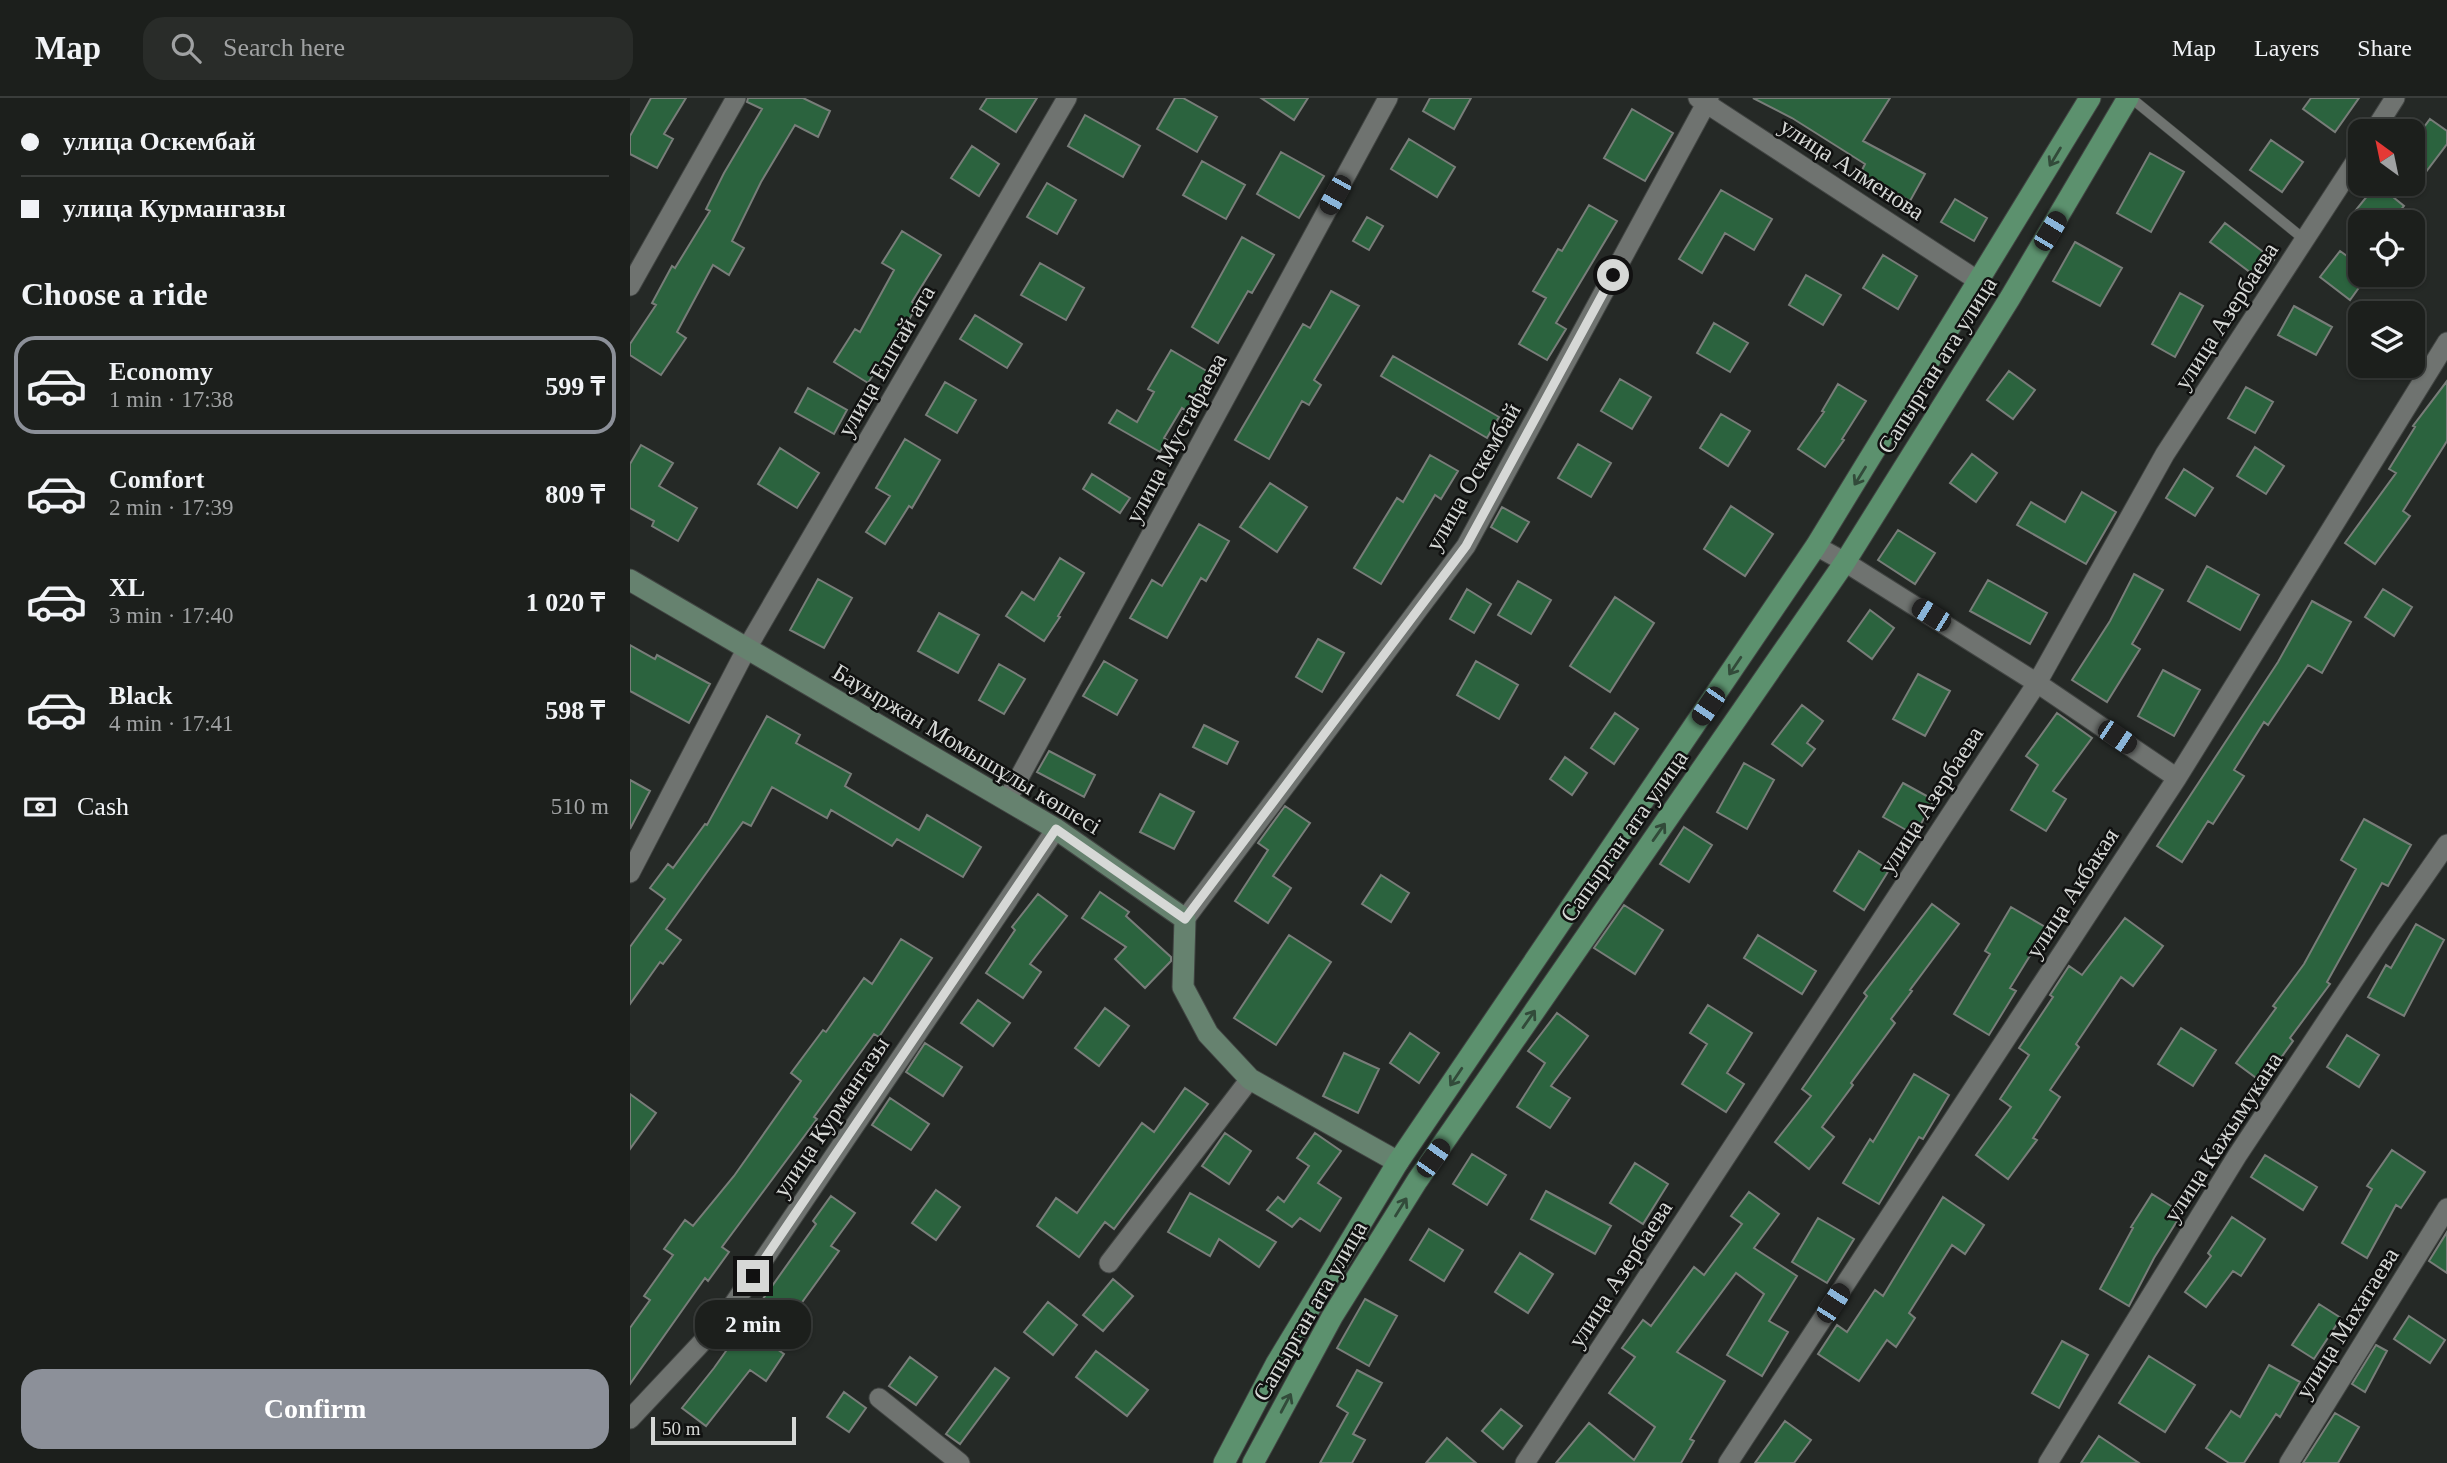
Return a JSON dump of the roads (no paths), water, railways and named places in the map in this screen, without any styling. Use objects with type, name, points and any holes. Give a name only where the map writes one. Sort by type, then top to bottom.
[{"type":"main road","name":"Сапырган ата улица","points":[[1224,1463],[1276,1364],[1398,1162],[1816,546],[1980,282],[2090,98]]},
{"type":"main road","name":"Сапырган ата улица","points":[[1253,1463],[1332,1317],[1417,1181],[1845,562],[2010,298],[2130,98]]},
{"type":"street","points":[[630,286],[736,98]]},
{"type":"street","name":"улица Ештай ата","points":[[630,873],[747,648],[1067,98]]},
{"type":"street","name":"улица Мустафаева","points":[[1007,800],[1388,98]]},
{"type":"street","points":[[2382,119],[2395,98]]},
{"type":"street","name":"улица Алменова","points":[[1704,100],[1980,282]]},
{"type":"street","name":"улица Оскембай","points":[[1185,919],[1466,546],[1704,100]]},
{"type":"street","name":"улица Азербаева","points":[[1525,1463],[2037,683],[2165,454],[2348,173]]},
{"type":"street","name":"улица Акбакая","points":[[1728,1463],[2176,778],[2447,342]]},
{"type":"street","points":[[1816,546],[2037,683],[2176,778]]},
{"type":"street","name":"Бауыржан Момышұлы көшесі","points":[[630,580],[1056,829],[1185,919]]},
{"type":"street","name":"улица Курмангазы","points":[[630,1419],[722,1321],[1056,829]]},
{"type":"street","name":"улица Кажымукана","points":[[2048,1463],[2237,1156],[2447,844]]},
{"type":"street","points":[[1185,919],[1183,988],[1208,1034],[1250,1079],[1398,1162]]},
{"type":"street","points":[[1109,1263],[1250,1079]]},
{"type":"street","name":"улица Махатаева","points":[[2289,1463],[2447,1208]]},
{"type":"street","points":[[879,1398],[960,1463]]},
{"type":"lane","points":[[2130,98],[2305,240]]}]
